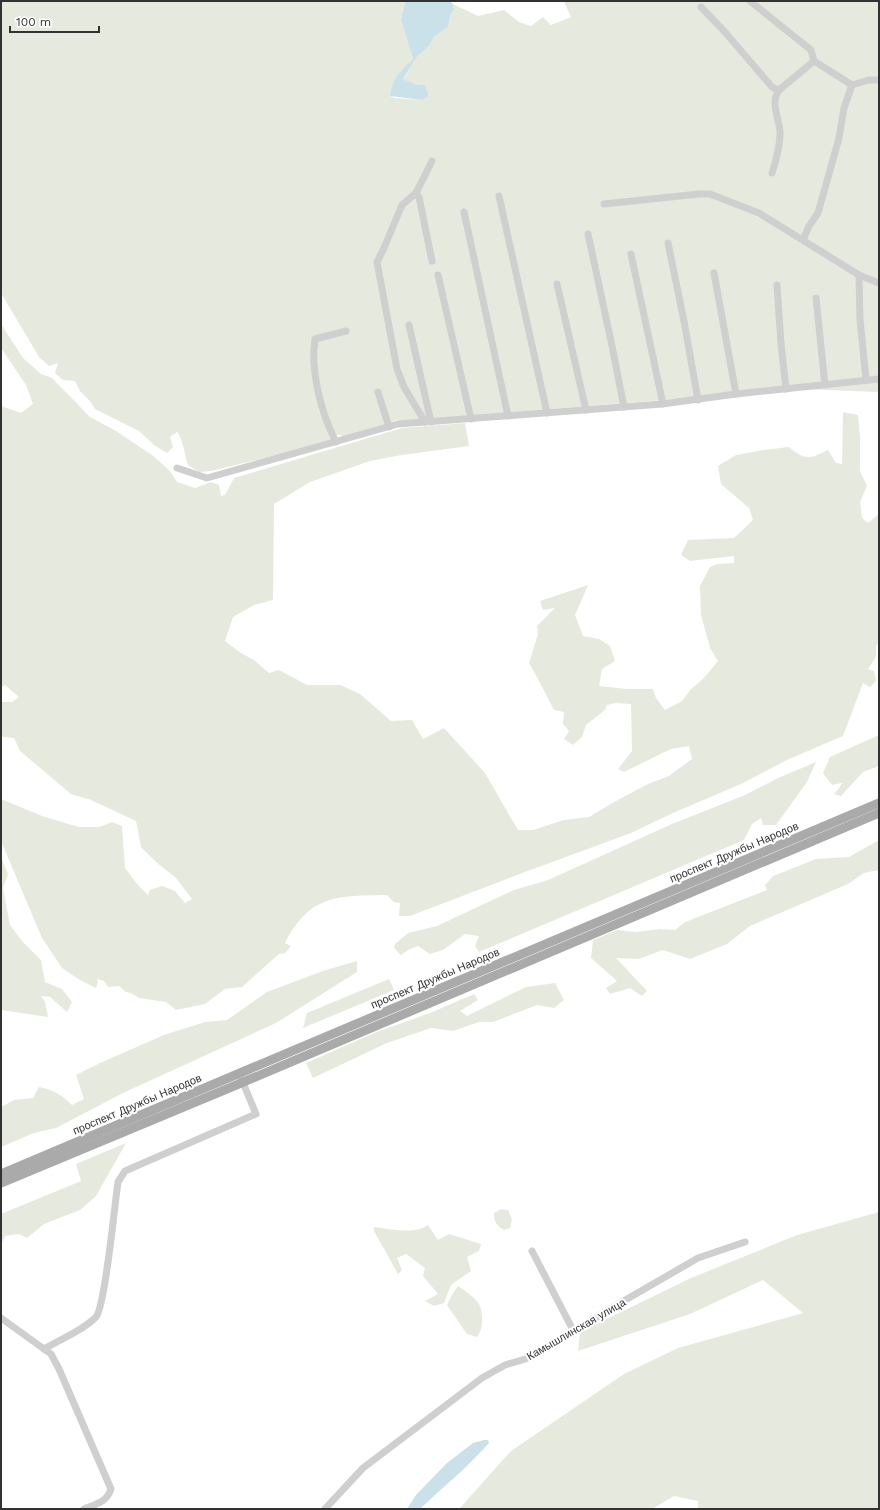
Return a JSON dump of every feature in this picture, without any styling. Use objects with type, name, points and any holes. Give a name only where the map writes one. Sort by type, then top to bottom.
[{"type":"main road","name":"проспект Дружбы Народов","points":[[1,1174],[879,803]]},
{"type":"main road","name":"проспект Дружбы Народов","points":[[1,1183],[243,1083],[879,813]]},
{"type":"street","points":[[750,1],[811,50],[814,61],[852,85],[868,80],[879,80]]},
{"type":"street","points":[[701,7],[724,31],[772,87],[779,90]]},
{"type":"street","points":[[772,173],[778,152],[780,134],[775,108],[776,96],[779,90],[814,61]]},
{"type":"street","points":[[803,240],[809,226],[818,213],[838,138],[844,108],[852,85]]},
{"type":"street","points":[[428,422],[404,387],[397,368],[377,262],[402,205],[416,193],[432,161]]},
{"type":"street","points":[[416,193],[420,197],[432,261]]},
{"type":"street","points":[[604,204],[710,194],[759,213],[859,275],[879,283]]},
{"type":"street","points":[[499,196],[547,413]]},
{"type":"street","points":[[464,212],[508,416]]},
{"type":"street","points":[[588,234],[624,407]]},
{"type":"street","points":[[668,243],[698,400]]},
{"type":"street","points":[[631,254],[663,404]]},
{"type":"street","points":[[714,273],[736,394]]},
{"type":"street","points":[[438,275],[470,419]]},
{"type":"street","points":[[859,275],[860,319],[866,380]]},
{"type":"street","points":[[557,284],[586,410]]},
{"type":"street","points":[[776,285],[780,344],[786,389]]},
{"type":"street","points":[[816,298],[825,385]]},
{"type":"street","points":[[409,325],[428,422]]},
{"type":"street","points":[[336,442],[329,428],[318,388],[313,353],[315,339],[346,331]]},
{"type":"street","points":[[177,468],[207,478],[398,424],[663,404],[736,394],[879,379]]},
{"type":"street","points":[[378,392],[390,427]]},
{"type":"street","points":[[44,1349],[84,1327],[97,1315],[103,1297],[118,1182],[125,1171],[256,1114],[239,1074]]},
{"type":"street","name":"Камышлинская улица","points":[[325,1509],[363,1468],[482,1378],[505,1365],[532,1357],[698,1258],[745,1242]]},
{"type":"street","points":[[532,1251],[574,1332]]},
{"type":"street","points":[[1,1318],[51,1354],[59,1369],[111,1489],[109,1496],[103,1501],[84,1509]]},
{"type":"shaded area","points":[[1,1],[405,1],[401,20],[413,59],[397,75],[391,89],[390,96],[395,98],[422,100],[417,85],[403,80],[417,57],[430,45],[434,37],[448,27],[450,16],[454,10],[453,4],[478,16],[504,10],[519,22],[531,26],[543,17],[551,25],[571,17],[564,1],[879,1],[879,392],[800,389],[403,421],[396,420],[385,425],[343,437],[341,435],[335,435],[332,440],[321,442],[302,449],[211,471],[199,472],[188,465],[183,443],[177,432],[170,437],[173,447],[167,453],[154,445],[139,431],[95,409],[90,401],[80,391],[75,381],[63,380],[55,373],[58,363],[49,366],[39,357],[1,293]]},
{"type":"shaded area","points":[[1,324],[23,358],[41,374],[52,378],[90,417],[116,431],[152,455],[170,471],[177,482],[195,488],[211,482],[219,485],[221,496],[225,495],[234,478],[402,428],[465,423],[469,446],[370,461],[310,482],[274,504],[273,600],[254,605],[233,617],[225,641],[241,653],[254,660],[269,673],[279,670],[307,685],[340,685],[360,694],[391,721],[412,720],[423,739],[444,728],[485,773],[518,830],[533,830],[564,820],[589,817],[648,784],[669,776],[692,759],[689,746],[671,749],[624,772],[618,769],[632,751],[631,704],[615,703],[607,705],[605,710],[586,725],[582,737],[573,745],[564,739],[569,731],[563,724],[564,712],[554,710],[529,663],[538,634],[537,626],[555,608],[543,610],[540,601],[588,585],[575,615],[583,636],[599,639],[610,646],[615,661],[602,669],[599,686],[627,689],[653,689],[656,698],[665,710],[682,701],[691,689],[703,679],[718,661],[710,648],[701,615],[700,586],[710,567],[717,564],[734,563],[734,556],[690,561],[681,555],[688,540],[734,538],[753,520],[749,508],[721,484],[718,466],[736,455],[789,447],[800,455],[808,457],[812,457],[828,450],[836,463],[842,464],[843,412],[858,415],[860,471],[867,486],[860,502],[862,518],[868,523],[879,514],[879,642],[876,646],[876,657],[868,669],[874,671],[876,681],[870,687],[863,683],[843,736],[787,760],[741,784],[631,833],[410,916],[399,916],[400,903],[394,902],[387,895],[354,896],[327,901],[315,907],[305,915],[295,927],[285,943],[291,946],[285,953],[279,954],[242,987],[225,989],[205,1004],[176,1010],[166,1002],[139,998],[126,992],[119,986],[108,987],[104,981],[97,979],[98,983],[96,988],[80,980],[62,968],[42,938],[1,841],[1,799],[42,816],[79,827],[99,827],[112,822],[122,826],[125,868],[138,885],[148,895],[150,890],[162,886],[175,891],[185,903],[192,899],[176,878],[156,862],[141,847],[136,821],[91,800],[71,794],[20,751],[14,738],[3,737],[1,735],[1,702],[12,702],[19,697],[5,685],[1,687],[1,406],[21,413],[33,404],[26,385],[1,348]]},
{"type":"shaded area","points":[[879,735],[879,766],[863,772],[841,796],[834,794],[842,783],[832,785],[823,773],[830,757]]},
{"type":"shaded area","points":[[816,762],[807,782],[776,825],[763,825],[761,818],[752,824],[744,840],[479,952],[475,946],[479,936],[465,934],[443,950],[430,954],[418,946],[401,955],[394,948],[395,944],[408,933],[437,926],[514,890],[548,880],[672,824],[745,795],[778,778]]},
{"type":"shaded area","points":[[879,840],[879,870],[864,873],[848,884],[750,926],[727,944],[690,959],[663,950],[639,959],[616,958],[647,991],[642,996],[630,988],[610,994],[606,988],[617,981],[591,958],[593,940],[617,930],[636,932],[660,929],[675,930],[685,922],[767,890],[765,885],[773,876],[816,859],[849,857]]},
{"type":"shaded area","points":[[1,857],[8,874],[3,888],[10,925],[22,941],[41,960],[45,982],[62,989],[72,1002],[67,1012],[50,997],[41,996],[45,1002],[48,1017],[1,1010]]},
{"type":"shaded area","points":[[357,961],[357,972],[276,1023],[123,1093],[56,1128],[34,1133],[1,1147],[1,1107],[14,1100],[33,1098],[39,1087],[57,1093],[72,1105],[84,1099],[76,1075],[164,1035],[205,1022],[227,1020],[267,992],[323,971]]},
{"type":"shaded area","points":[[389,979],[394,990],[303,1028],[307,1013]]},
{"type":"shaded area","points":[[555,983],[564,1000],[554,1008],[537,1005],[493,1022],[479,1022],[453,1031],[431,1028],[387,1043],[313,1078],[306,1063],[374,1033],[430,1013],[474,994],[478,1000],[460,1011],[467,1016],[526,987]]},
{"type":"shaded area","points":[[126,1143],[96,1196],[80,1210],[44,1224],[27,1238],[19,1234],[5,1236],[1,1245],[1,1214],[81,1181],[76,1164]]},
{"type":"shaded area","points":[[501,1209],[508,1210],[512,1219],[510,1228],[504,1230],[496,1223],[494,1216],[494,1213]]},
{"type":"shaded area","points":[[879,1212],[879,1509],[698,1509],[698,1501],[674,1496],[652,1509],[459,1509],[511,1451],[624,1374],[678,1348],[803,1313],[763,1280],[690,1314],[578,1351],[580,1332],[691,1278],[797,1235]]},
{"type":"shaded area","points":[[428,1225],[438,1240],[449,1234],[481,1244],[479,1251],[467,1257],[471,1271],[451,1285],[444,1303],[434,1306],[425,1301],[438,1294],[423,1276],[425,1268],[406,1254],[397,1258],[402,1270],[398,1274],[374,1231],[374,1227],[408,1231]]},
{"type":"shaded area","points":[[458,1286],[476,1300],[481,1308],[482,1325],[477,1337],[467,1334],[447,1305]]},
{"type":"water","points":[[405,1],[450,1],[453,4],[454,10],[450,16],[448,27],[434,37],[430,45],[417,57],[403,79],[417,85],[424,85],[428,92],[428,97],[422,100],[390,96],[397,75],[413,59],[401,20]]},
{"type":"water","points":[[488,1440],[489,1443],[481,1452],[420,1509],[407,1509],[416,1495],[447,1463],[473,1443]]}]
